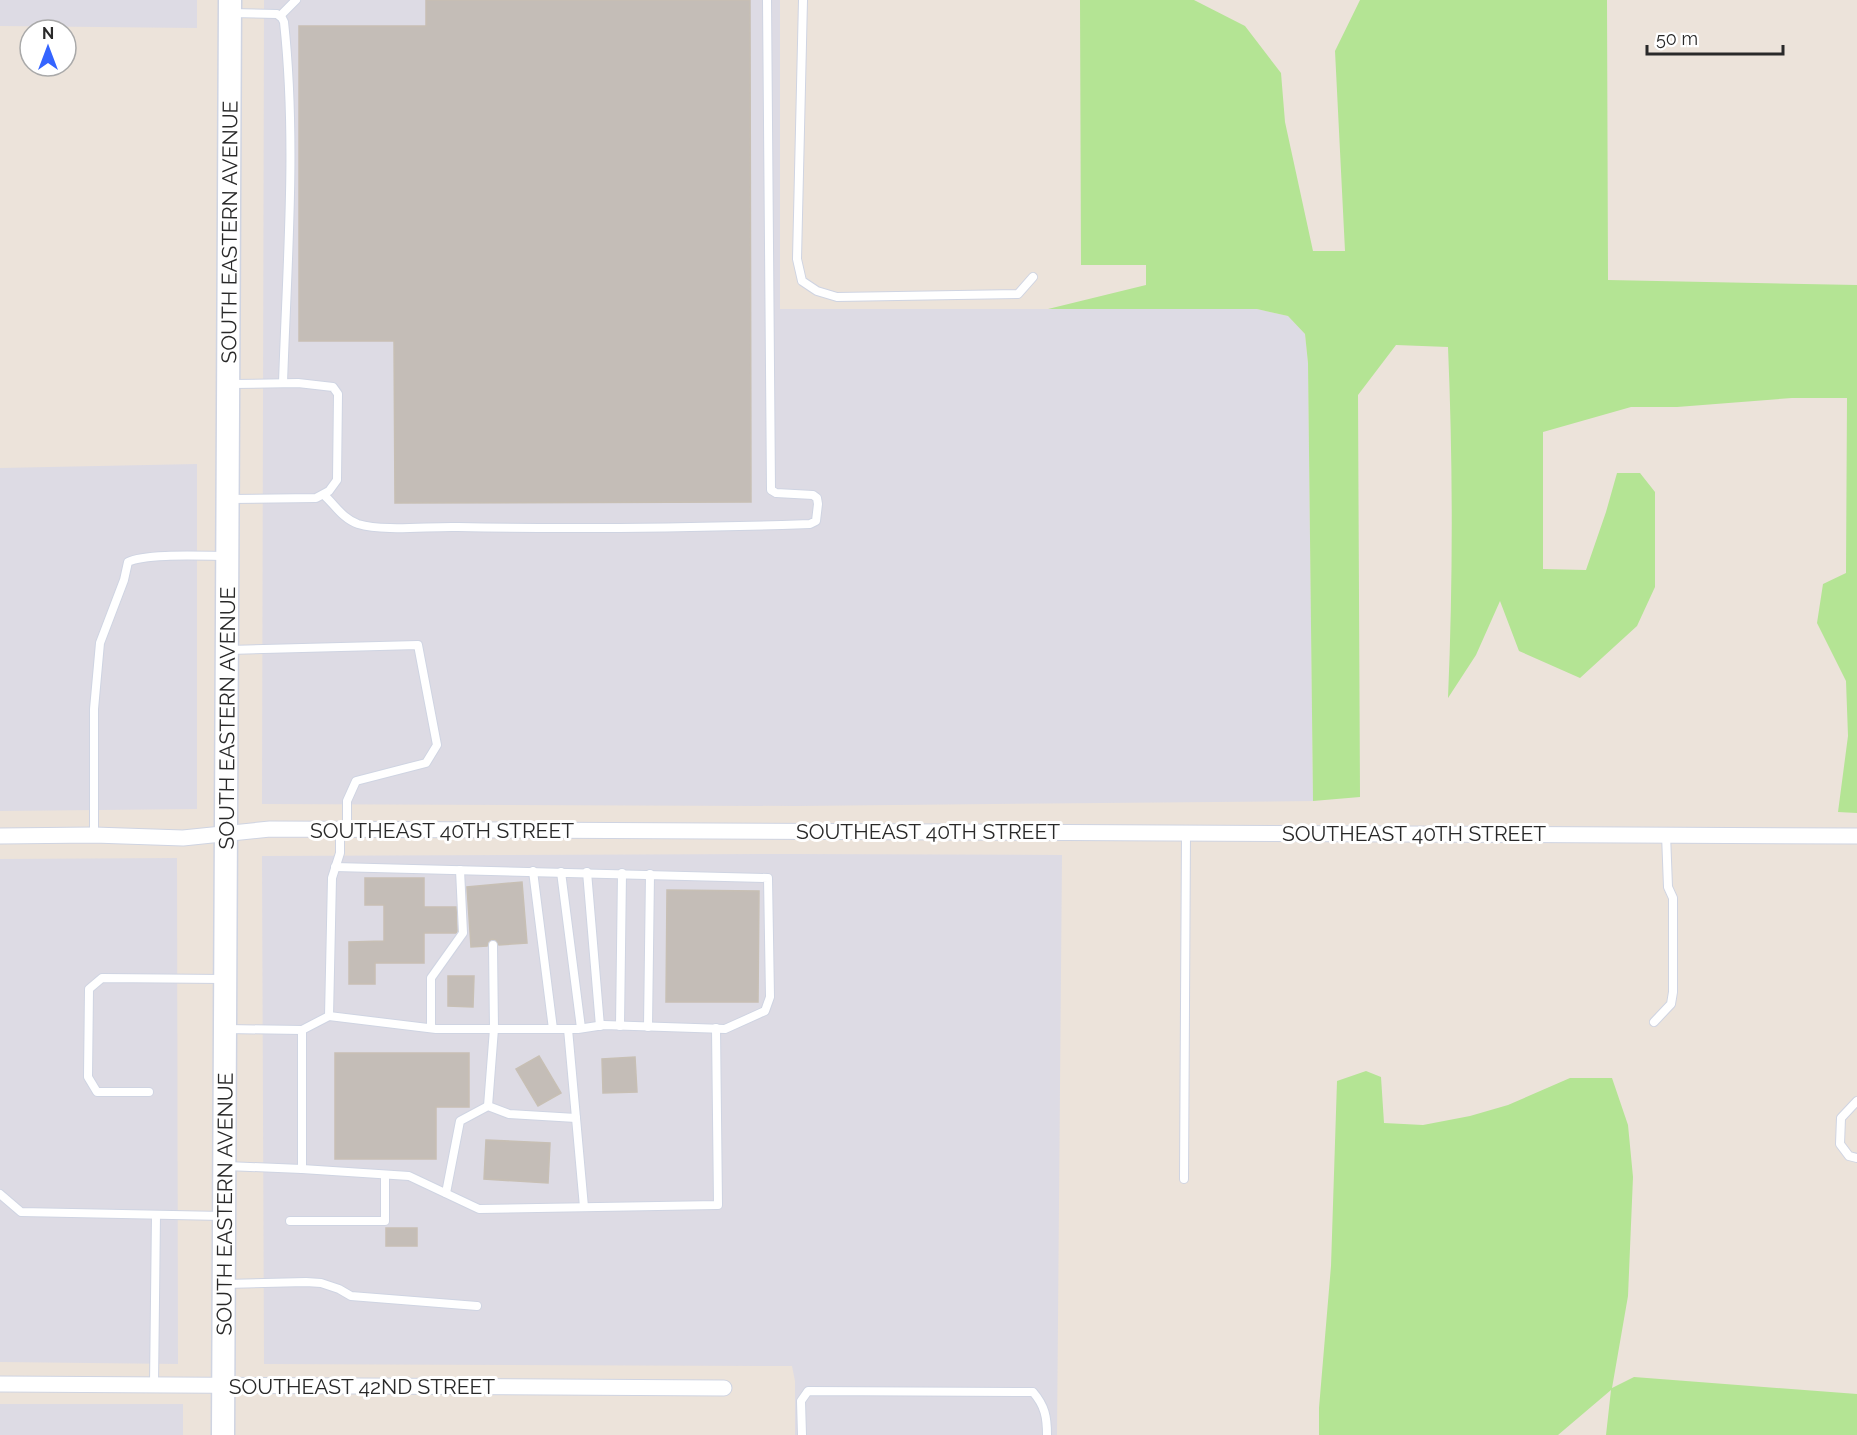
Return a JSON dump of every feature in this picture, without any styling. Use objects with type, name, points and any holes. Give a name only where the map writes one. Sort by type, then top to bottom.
[{"type":"main road","name":"SOUTH EASTERN AVENUE","points":[[223,1435],[230,6]]},
{"type":"street","name":"SOUTHEAST 40TH STREET","points":[[0,836],[94,835],[183,838],[270,829],[1857,836]]},
{"type":"street","name":"SOUTHEAST 42ND STREET","points":[[0,1384],[724,1388]]},
{"type":"lane","points":[[280,16],[296,0]]},
{"type":"lane","points":[[324,495],[347,519],[359,524],[388,527],[574,529],[782,525],[810,524],[816,521],[818,504],[817,498],[813,495],[776,493],[771,490],[766,0]]},
{"type":"lane","points":[[803,0],[797,259],[802,281],[817,291],[837,297],[848,297],[1018,294],[1033,277]]},
{"type":"lane","points":[[230,6],[278,14],[284,22],[289,80],[290,192],[284,383]]},
{"type":"lane","points":[[228,385],[298,383],[333,387],[338,394],[337,480],[329,491],[316,498],[228,499]]},
{"type":"lane","points":[[94,835],[94,709],[100,643],[128,562],[172,556],[227,556]]},
{"type":"lane","points":[[227,650],[418,645],[436,745],[426,764],[356,781],[347,801],[340,853],[332,878],[329,1017]]},
{"type":"lane","points":[[1184,1179],[1186,832]]},
{"type":"lane","points":[[1654,1022],[1671,1004],[1673,992],[1673,898],[1668,887],[1666,834]]},
{"type":"lane","points":[[225,1029],[302,1030],[329,1017],[431,1028],[568,1029],[621,1026],[725,1029],[765,1011],[770,997],[768,878],[336,867]]},
{"type":"lane","points":[[431,1028],[431,978],[463,933],[460,870]]},
{"type":"lane","points":[[533,871],[553,1029]]},
{"type":"lane","points":[[561,872],[581,1028]]},
{"type":"lane","points":[[587,872],[600,1026]]},
{"type":"lane","points":[[621,1026],[622,873]]},
{"type":"lane","points":[[648,1027],[650,874]]},
{"type":"lane","points":[[488,1106],[494,1029],[493,945]]},
{"type":"lane","points":[[149,1092],[97,1092],[88,1077],[89,988],[102,978],[226,979]]},
{"type":"lane","points":[[225,1166],[409,1176],[479,1209],[718,1205],[716,1028]]},
{"type":"lane","points":[[568,1029],[584,1207]]},
{"type":"lane","points":[[302,1030],[302,1169]]},
{"type":"lane","points":[[1857,1101],[1841,1118],[1840,1144],[1849,1156],[1857,1158]]},
{"type":"lane","points":[[446,1194],[460,1121],[488,1106],[510,1114],[576,1118]]},
{"type":"lane","points":[[290,1221],[385,1221],[385,1175]]},
{"type":"lane","points":[[0,1194],[21,1212],[224,1216]]},
{"type":"lane","points":[[154,1385],[156,1215]]},
{"type":"lane","points":[[224,1284],[321,1283],[351,1296],[477,1306]]},
{"type":"lane","points":[[802,1435],[801,1401],[808,1391],[1033,1392],[1042,1402],[1047,1417],[1047,1435]]},
{"type":"shaded area","points":[[0,0],[197,0],[197,28],[78,27],[78,18],[18,18],[18,26],[0,26]]},
{"type":"shaded area","points":[[264,0],[780,0],[780,309],[1257,309],[1288,316],[1305,334],[1308,363],[1313,801],[796,806],[262,804]]},
{"type":"shaded area","points":[[197,464],[197,809],[0,811],[0,468]]},
{"type":"shaded area","points":[[1062,855],[1057,1435],[795,1435],[795,1381],[792,1366],[264,1364],[262,856]]},
{"type":"shaded area","points":[[177,858],[178,1364],[0,1362],[0,859]]},
{"type":"shaded area","points":[[0,1404],[183,1404],[183,1435],[0,1435]]},
{"type":"green space","points":[[1080,0],[1194,0],[1245,26],[1281,73],[1285,122],[1313,251],[1345,251],[1335,51],[1360,0],[1607,0],[1608,280],[1857,285],[1857,813],[1838,812],[1848,736],[1846,681],[1817,623],[1823,584],[1846,573],[1847,398],[1792,398],[1677,407],[1631,407],[1543,432],[1543,569],[1586,570],[1617,473],[1640,473],[1655,492],[1655,587],[1637,626],[1580,678],[1519,651],[1500,601],[1476,655],[1448,698],[1452,522],[1448,347],[1396,345],[1358,395],[1360,797],[1313,801],[1308,363],[1305,334],[1288,316],[1257,309],[1048,309],[1146,285],[1146,265],[1081,265]]},
{"type":"green space","points":[[1366,1071],[1381,1077],[1384,1123],[1423,1125],[1470,1116],[1508,1105],[1570,1078],[1612,1078],[1628,1125],[1633,1177],[1628,1296],[1612,1388],[1634,1377],[1857,1394],[1857,1435],[1606,1435],[1611,1390],[1558,1435],[1319,1435],[1319,1408],[1331,1266],[1337,1081]]},
{"type":"building","points":[[426,0],[750,0],[751,502],[395,503],[394,341],[299,341],[299,26],[426,26]]},
{"type":"building","points":[[365,878],[424,878],[424,907],[456,907],[457,931],[456,933],[424,933],[424,963],[375,963],[375,984],[349,984],[349,942],[384,941],[384,905],[365,905]]},
{"type":"building","points":[[522,882],[527,943],[499,945],[496,940],[492,939],[487,946],[471,947],[467,887]]},
{"type":"building","points":[[667,890],[759,891],[758,1002],[666,1002]]},
{"type":"building","points":[[448,976],[474,976],[473,1007],[448,1006]]},
{"type":"building","points":[[335,1053],[469,1053],[469,1107],[436,1107],[436,1159],[335,1159]]},
{"type":"building","points":[[539,1056],[561,1093],[538,1106],[516,1069]]},
{"type":"building","points":[[635,1057],[637,1092],[603,1093],[602,1059]]},
{"type":"building","points":[[486,1140],[550,1143],[548,1183],[484,1179]]},
{"type":"building","points":[[386,1228],[417,1228],[417,1246],[386,1246]]}]
